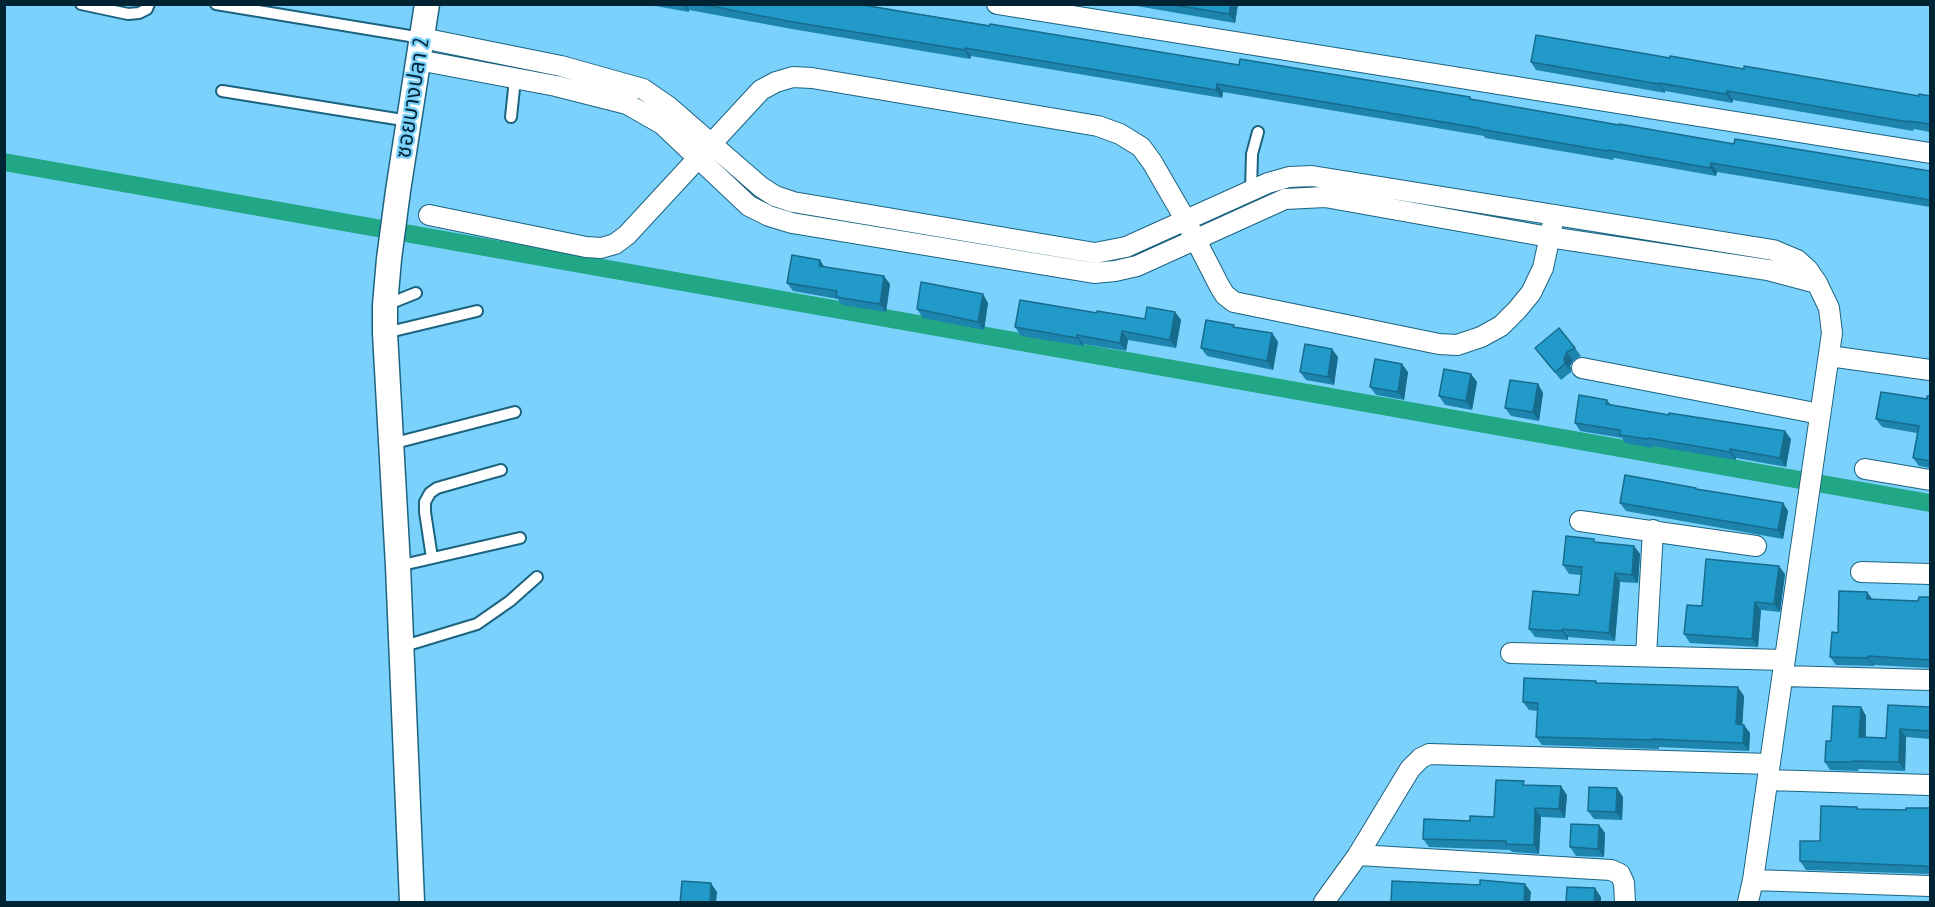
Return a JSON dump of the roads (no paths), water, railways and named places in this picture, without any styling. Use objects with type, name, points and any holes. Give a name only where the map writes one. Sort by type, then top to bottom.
[{"type":"street","name":"ซอยบางปลา 2","points":[[412,903],[398,566],[385,333],[389,259],[427,4]]},
{"type":"street","points":[[997,4],[1930,153]]},
{"type":"street","points":[[420,49],[561,66],[643,89],[655,96],[761,187],[775,196],[793,202],[1095,253],[1126,247],[1185,219],[1289,177],[1312,176],[1773,250],[1797,260],[1817,283],[1829,308],[1832,333],[1748,903]]},
{"type":"street","points":[[420,49],[516,79],[556,86],[627,104],[662,124],[749,206],[769,216],[792,223],[1094,273],[1115,272],[1137,266],[1285,200],[1325,197],[1550,237],[1768,270],[1817,283]]},
{"type":"street","points":[[556,86],[561,66]]},
{"type":"street","points":[[429,215],[586,247],[601,248],[615,244],[627,235],[761,90],[793,77],[812,78],[1098,126],[1120,134],[1141,147],[1152,162],[1220,287],[1225,295],[1234,302],[1439,344],[1457,345],[1481,337],[1501,326],[1517,310],[1531,293],[1543,268],[1554,214]]},
{"type":"street","points":[[1829,356],[1930,370]]},
{"type":"street","points":[[1582,368],[1820,414]]},
{"type":"street","points":[[1865,469],[1930,480]]},
{"type":"street","points":[[1580,521],[1756,546]]},
{"type":"street","points":[[1646,656],[1653,531]]},
{"type":"street","points":[[1861,572],[1930,574]]},
{"type":"street","points":[[1511,653],[1646,656],[1930,680]]},
{"type":"street","points":[[1324,903],[1358,855],[1410,769],[1429,754],[1769,772],[1930,785]]},
{"type":"street","points":[[1358,855],[1611,870],[1620,874],[1624,882],[1625,903]]},
{"type":"street","points":[[1753,880],[1930,886]]},
{"type":"lane","points":[[81,4],[128,14],[139,13],[147,9],[149,4]]},
{"type":"lane","points":[[216,4],[420,49]]},
{"type":"lane","points":[[511,117],[516,79]]},
{"type":"lane","points":[[222,91],[409,121]]},
{"type":"lane","points":[[1251,191],[1252,154],[1258,132]]},
{"type":"lane","points":[[386,305],[416,293]]},
{"type":"lane","points":[[385,333],[477,311]]},
{"type":"lane","points":[[391,444],[515,412]]},
{"type":"lane","points":[[432,558],[425,512],[425,502],[430,493],[437,488],[501,470]]},
{"type":"lane","points":[[398,566],[520,538]]},
{"type":"lane","points":[[401,647],[477,624],[510,601],[537,577]]},
{"type":"waterway","points":[[4,162],[1930,503]]}]
